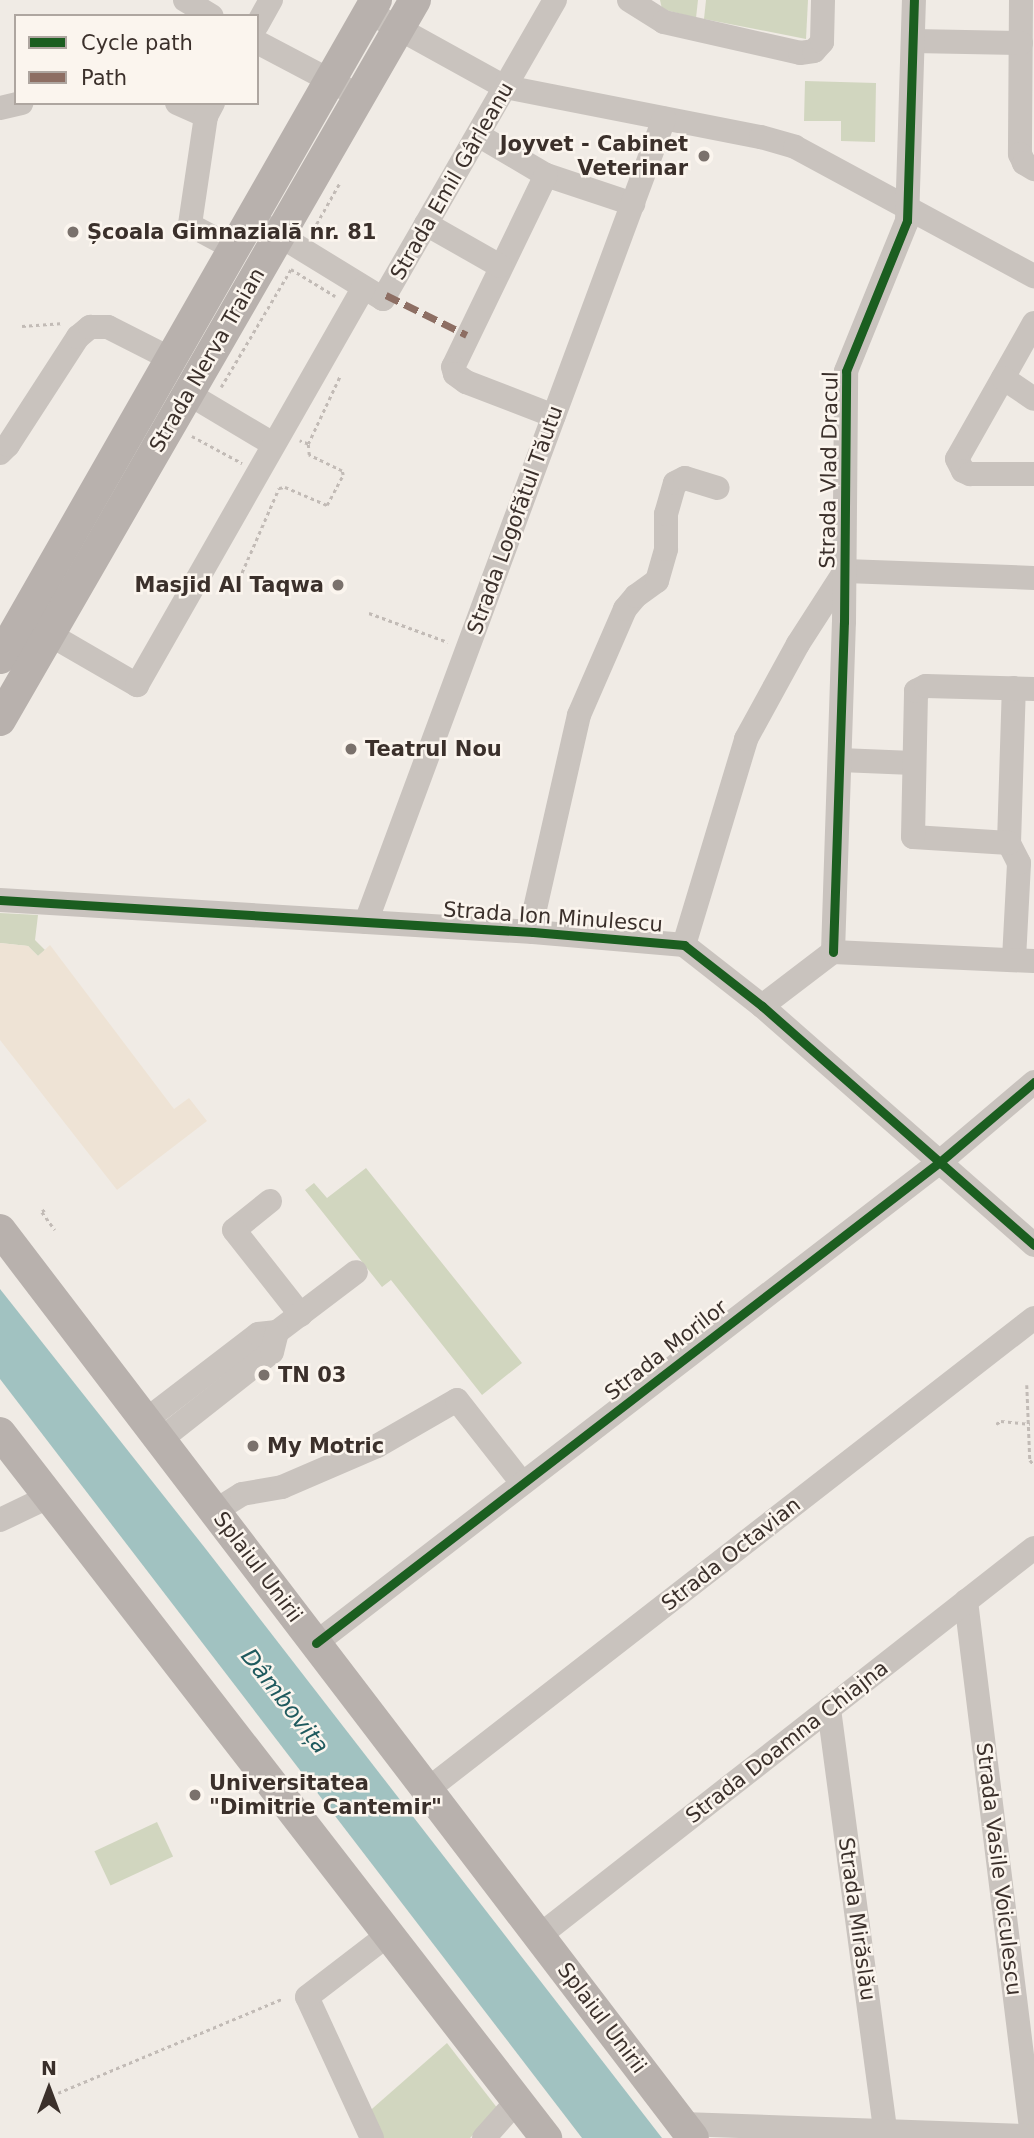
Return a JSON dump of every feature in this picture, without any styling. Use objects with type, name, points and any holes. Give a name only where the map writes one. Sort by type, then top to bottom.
[{"type":"main road","name":"Strada Nerva Traian","points":[[0,720],[415,0]]},
{"type":"main road","name":"Strada Nerva Traian","points":[[0,658],[122,448],[169,358],[373,6]]},
{"type":"main road","name":"Splaiul Unirii","points":[[0,1230],[688,2131]]},
{"type":"main road","points":[[0,1433],[546,2138]]},
{"type":"street","points":[[185,0],[209,14]]},
{"type":"street","points":[[259,21],[271,0]]},
{"type":"street","name":"Strada Emil Gârleanu","points":[[251,218],[278,235],[358,297],[383,299],[555,0]]},
{"type":"street","points":[[629,0],[664,22],[800,53],[814,51],[822,42],[823,0]]},
{"type":"street","name":"Strada Vlad Dracul","points":[[833,953],[845,572],[846,372],[904,229],[908,208],[914,0]]},
{"type":"street","points":[[1021,0],[1021,43],[1027,93],[1020,154],[1024,163],[1034,169]]},
{"type":"street","points":[[373,6],[399,28],[505,87],[761,137],[795,147],[1034,276]]},
{"type":"street","points":[[913,41],[1021,43]]},
{"type":"street","points":[[259,42],[359,96]]},
{"type":"street","points":[[186,105],[210,110],[190,225],[233,248]]},
{"type":"street","name":"Strada Logofătul Tăutu","points":[[366,922],[664,119]]},
{"type":"street","points":[[478,135],[546,175],[632,204]]},
{"type":"street","points":[[546,175],[455,359],[455,374],[466,382],[554,416]]},
{"type":"street","points":[[426,224],[500,266]]},
{"type":"street","points":[[48,634],[137,685],[358,297]]},
{"type":"street","points":[[1034,323],[957,459],[959,466],[970,474],[1034,474]]},
{"type":"street","points":[[0,453],[8,445],[78,337],[90,327],[107,327],[169,358]]},
{"type":"street","points":[[1003,378],[1034,399]]},
{"type":"street","points":[[189,394],[277,438]]},
{"type":"street","points":[[533,932],[534,913],[579,715],[625,609],[636,596],[657,581],[666,549],[666,514],[675,483],[685,478],[718,488]]},
{"type":"street","points":[[845,572],[1034,578]]},
{"type":"street","name":"Strada Vlad Dracul","points":[[684,945],[737,764],[750,730],[798,644],[845,572]]},
{"type":"street","points":[[762,1006],[833,953],[1024,960],[1021,853],[1024,689],[920,687],[916,691],[913,837],[1021,853]]},
{"type":"street","points":[[840,760],[914,763]]},
{"type":"street","name":"Strada Ion Minulescu","points":[[0,900],[533,932],[684,945],[762,1006],[1034,1245]]},
{"type":"street","name":"Strada Morilor","points":[[316,1643],[941,1161],[1034,1082]]},
{"type":"street","points":[[270,1201],[234,1230],[301,1315]]},
{"type":"street","points":[[153,1430],[272,1352],[277,1332],[356,1272]]},
{"type":"street","name":"Strada Octavian","points":[[427,1790],[1034,1318]]},
{"type":"street","points":[[215,1511],[242,1494],[282,1487],[377,1446],[457,1400],[522,1483]]},
{"type":"street","points":[[0,1520],[48,1497]]},
{"type":"street","name":"Strada Doamna Chiajna","points":[[539,1936],[1034,1548]]},
{"type":"street","name":"Strada Vasile Voiculescu","points":[[966,1601],[1033,2136]]},
{"type":"street","name":"Strada Mirăslău","points":[[829,1709],[885,2130]]},
{"type":"street","points":[[372,2138],[307,1997],[389,1934]]},
{"type":"street","points":[[484,2138],[517,2101]]},
{"type":"street","points":[[688,2131],[885,2130],[1033,2136]]},
{"type":"path","points":[[291,269],[358,297]]},
{"type":"path","points":[[22,327],[76,323],[90,327]]},
{"type":"path","points":[[239,579],[279,488],[285,487],[327,505],[331,501],[343,472],[309,456],[308,444],[340,376]]},
{"type":"path","points":[[189,435],[258,471]]},
{"type":"path","points":[[277,438],[308,444]]},
{"type":"path","points":[[369,612],[467,649]]},
{"type":"path","points":[[45,1210],[42,1212],[55,1230]]},
{"type":"path","points":[[1027,1385],[1030,1460],[1034,1465]]},
{"type":"path","points":[[996,1424],[1001,1421],[1030,1424]]},
{"type":"path","points":[[58,2093],[282,1999]]},
{"type":"green space","points":[[660,0],[698,0],[696,18],[662,9]]},
{"type":"green space","points":[[706,0],[808,0],[806,39],[704,19]]},
{"type":"green space","points":[[805,81],[876,83],[875,142],[841,141],[841,121],[804,121]]},
{"type":"green space","points":[[0,913],[38,915],[35,940],[45,950],[38,956],[28,946],[0,943]]},
{"type":"green space","points":[[366,1168],[522,1363],[482,1395],[391,1280],[382,1287],[305,1190],[314,1183],[327,1198]]},
{"type":"green space","points":[[157,1822],[173,1856],[111,1886],[94,1851]]},
{"type":"green space","points":[[447,2043],[498,2109],[470,2138],[375,2138],[365,2115]]},
{"type":"shaded area","points":[[0,943],[28,946],[38,956],[50,945],[174,1109],[189,1098],[207,1121],[117,1190],[0,1040]]},
{"type":"water","name":"Dâmbovița","points":[[0,1289],[205,1548],[662,2138],[582,2138],[0,1379]]},
{"type":"marked path","points":[[386,295],[467,335]]},
{"type":"cycle path","points":[[833,952],[844,622],[846,371],[907,221],[914,0]]},
{"type":"cycle path","points":[[0,900],[533,932],[684,945],[762,1006],[1034,1245]]},
{"type":"cycle path","points":[[316,1643],[941,1161],[1034,1082]]},
{"type":"place","name":"Joyvet - Cabinet Veterinar","points":[[704,156]]},
{"type":"place","name":"Școala Gimnazială nr. 81","points":[[73,232]]},
{"type":"place","name":"Masjid Al Taqwa","points":[[338,585]]},
{"type":"place","name":"Teatrul Nou","points":[[351,749]]},
{"type":"place","name":"TN 03","points":[[264,1375]]},
{"type":"place","name":"My Motric","points":[[253,1446]]},
{"type":"place","name":"Universitatea \"Dimitrie Cantemir\"","points":[[195,1795]]}]
